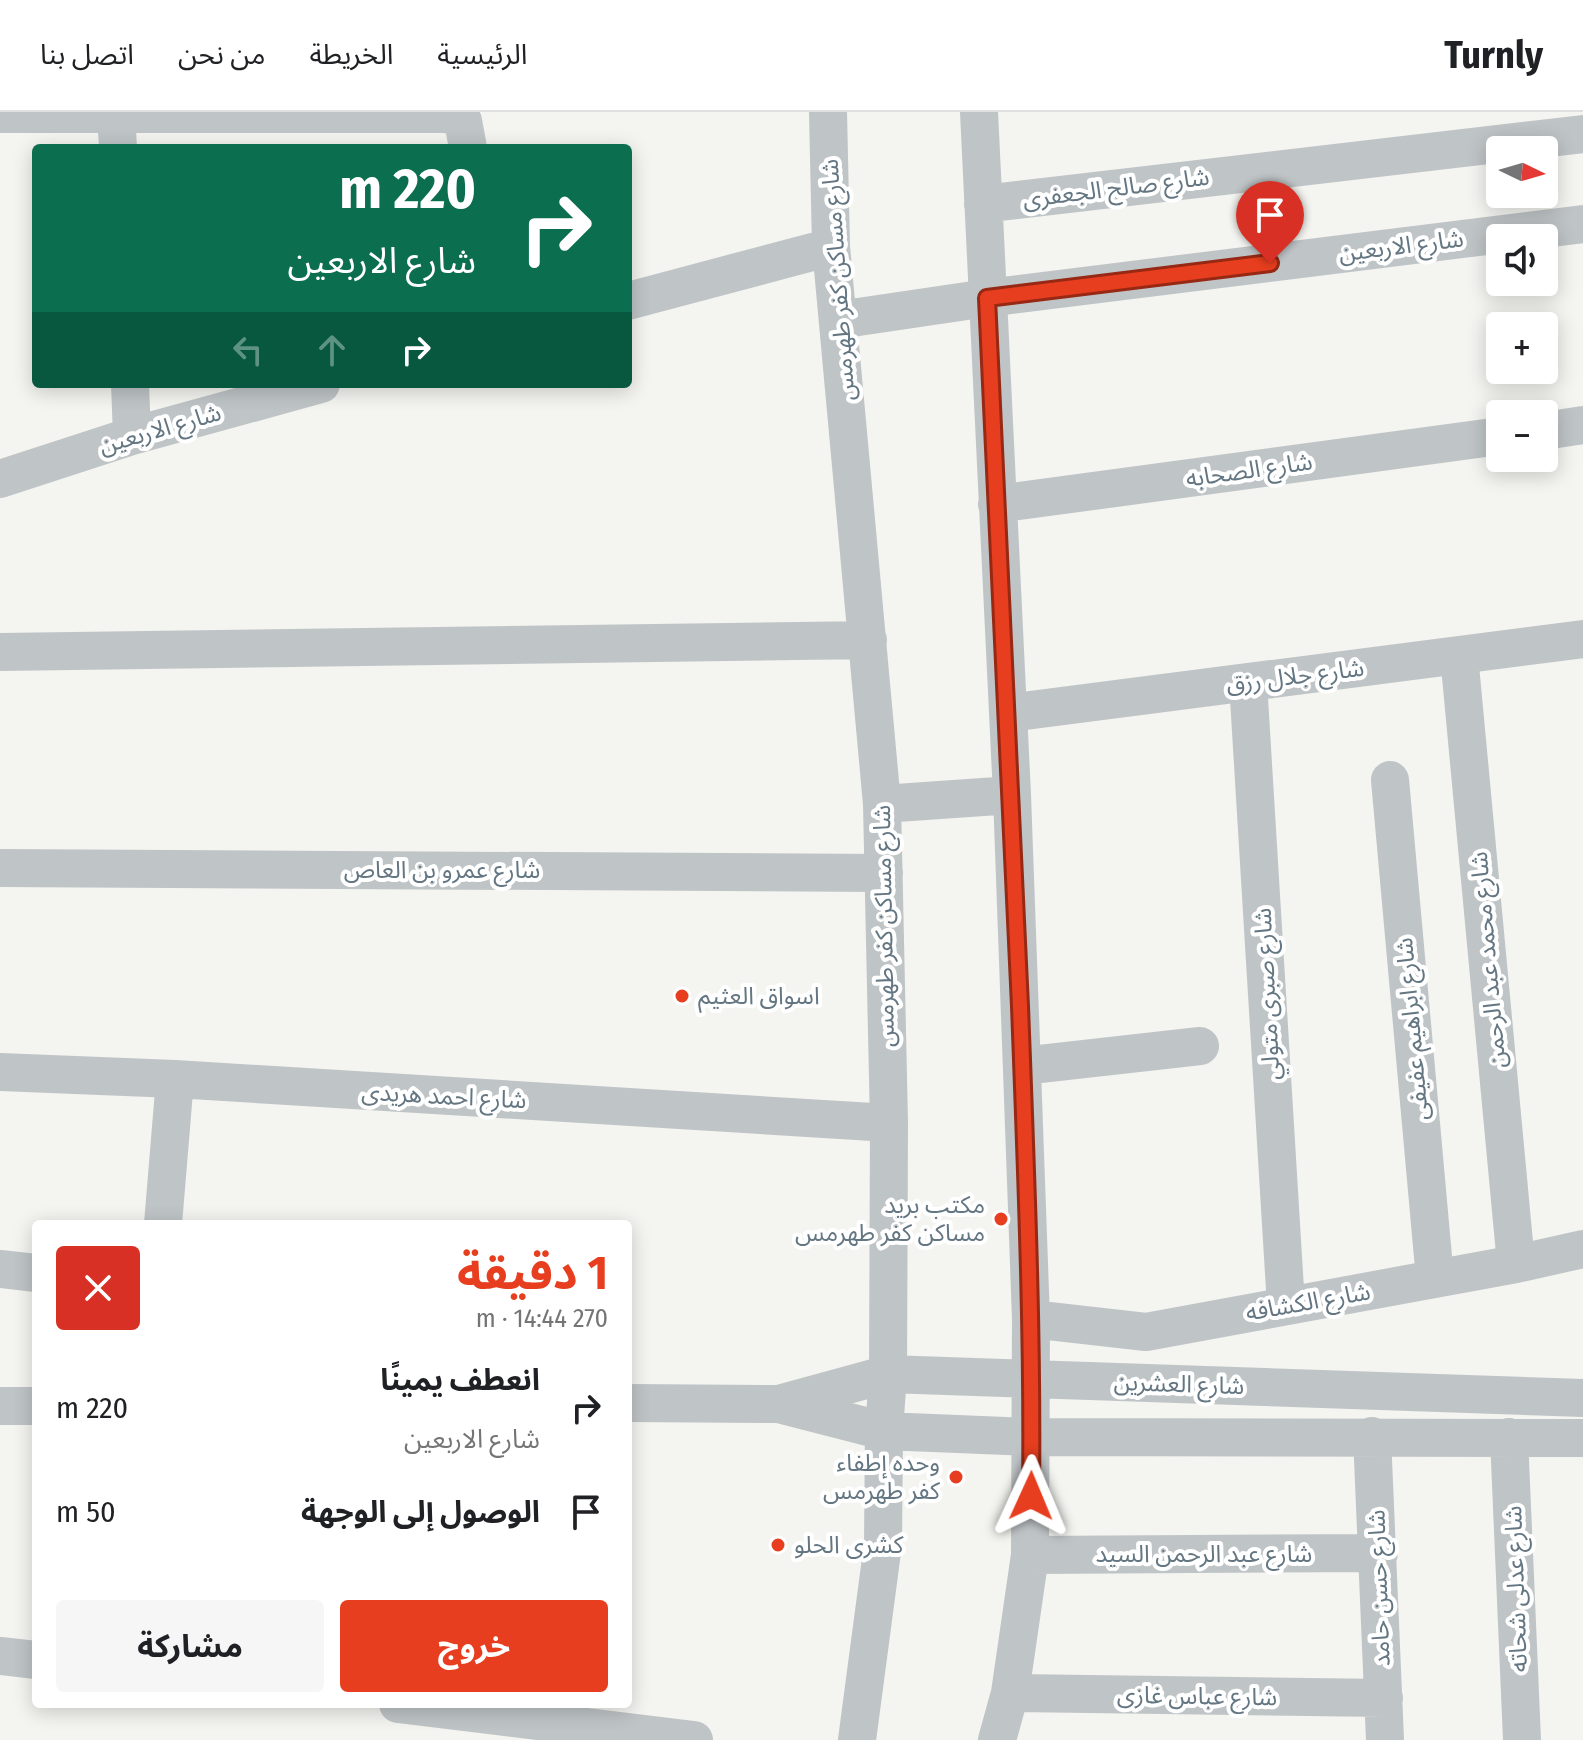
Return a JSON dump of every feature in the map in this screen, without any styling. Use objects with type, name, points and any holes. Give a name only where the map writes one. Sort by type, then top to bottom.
[{"type":"street","name":"شارع مساكن كفر طهرمس","points":[[828,112],[831,247],[882,804],[889,1123],[888,1374],[883,1544],[857,1740]]},
{"type":"street","points":[[979,112],[1012,795],[1031,1319],[1030,1555],[1010,1693],[997,1740]]},
{"type":"street","points":[[0,114],[116,125],[300,114],[454,115],[463,121],[467,144]]},
{"type":"street","name":"شارع صالح الجعفرى","points":[[983,204],[1583,134]]},
{"type":"street","name":"شارع الاربعين","points":[[838,320],[987,298],[1583,224]]},
{"type":"street","points":[[632,300],[831,247]]},
{"type":"street","points":[[130,388],[132,436]]},
{"type":"street","name":"شارع الاربعين","points":[[0,479],[132,436],[306,388]]},
{"type":"street","points":[[1558,429],[1583,425]]},
{"type":"street","name":"شارع الصحابه","points":[[997,504],[1486,438]]},
{"type":"street","name":"شارع جلال رزق","points":[[1008,713],[1583,639]]},
{"type":"street","points":[[0,652],[868,640]]},
{"type":"street","name":"شارع محمد عبد الرحمن","points":[[1459,655],[1516,1264]]},
{"type":"street","name":"شارع صبرى متولي","points":[[1248,682],[1286,1306]]},
{"type":"street","name":"شارع ابراهيم عفيفى","points":[[1390,780],[1435,1279]]},
{"type":"street","points":[[882,804],[1012,795]]},
{"type":"street","name":"شارع عمرو بن العاص","points":[[0,868],[884,873]]},
{"type":"street","points":[[1022,1066],[1200,1046]]},
{"type":"street","name":"شارع احمد هريدى","points":[[0,1072],[175,1079],[889,1123]]},
{"type":"street","points":[[163,1220],[175,1079]]},
{"type":"street","name":"شارع الكشافه","points":[[1031,1319],[1146,1332],[1583,1249]]},
{"type":"street","points":[[0,1269],[32,1273]]},
{"type":"street","name":"شارع العشرين","points":[[779,1404],[888,1374],[1583,1398]]},
{"type":"street","name":"شارع العشرين","points":[[632,1403],[779,1404],[884,1431],[1032,1437],[1583,1438]]},
{"type":"street","points":[[0,1406],[32,1406]]},
{"type":"street","name":"شارع حسن حامد","points":[[1372,1436],[1385,1740]]},
{"type":"street","name":"شارع عدلى شحاته","points":[[1509,1437],[1522,1740]]},
{"type":"street","name":"شارع عبد الرحمن السيد","points":[[1030,1555],[1379,1553]]},
{"type":"street","points":[[0,1656],[32,1660]]},
{"type":"street","name":"شارع عباس غازى","points":[[1010,1693],[1384,1698]]},
{"type":"street","points":[[431,1708],[694,1740]]},
{"type":"place","name":"اسواق العثيم","points":[[682,996]]},
{"type":"place","name":"مكتب بريد مساكن كفر طهرمس","points":[[1001,1219]]},
{"type":"place","name":"وحده إطفاء كفر طهرمس","points":[[956,1477]]},
{"type":"place","name":"كشرى الحلو","points":[[778,1545]]},
{"type":"route","points":[[1031,1496],[1031,1319],[1022,1066],[987,298],[1270,263]]}]
